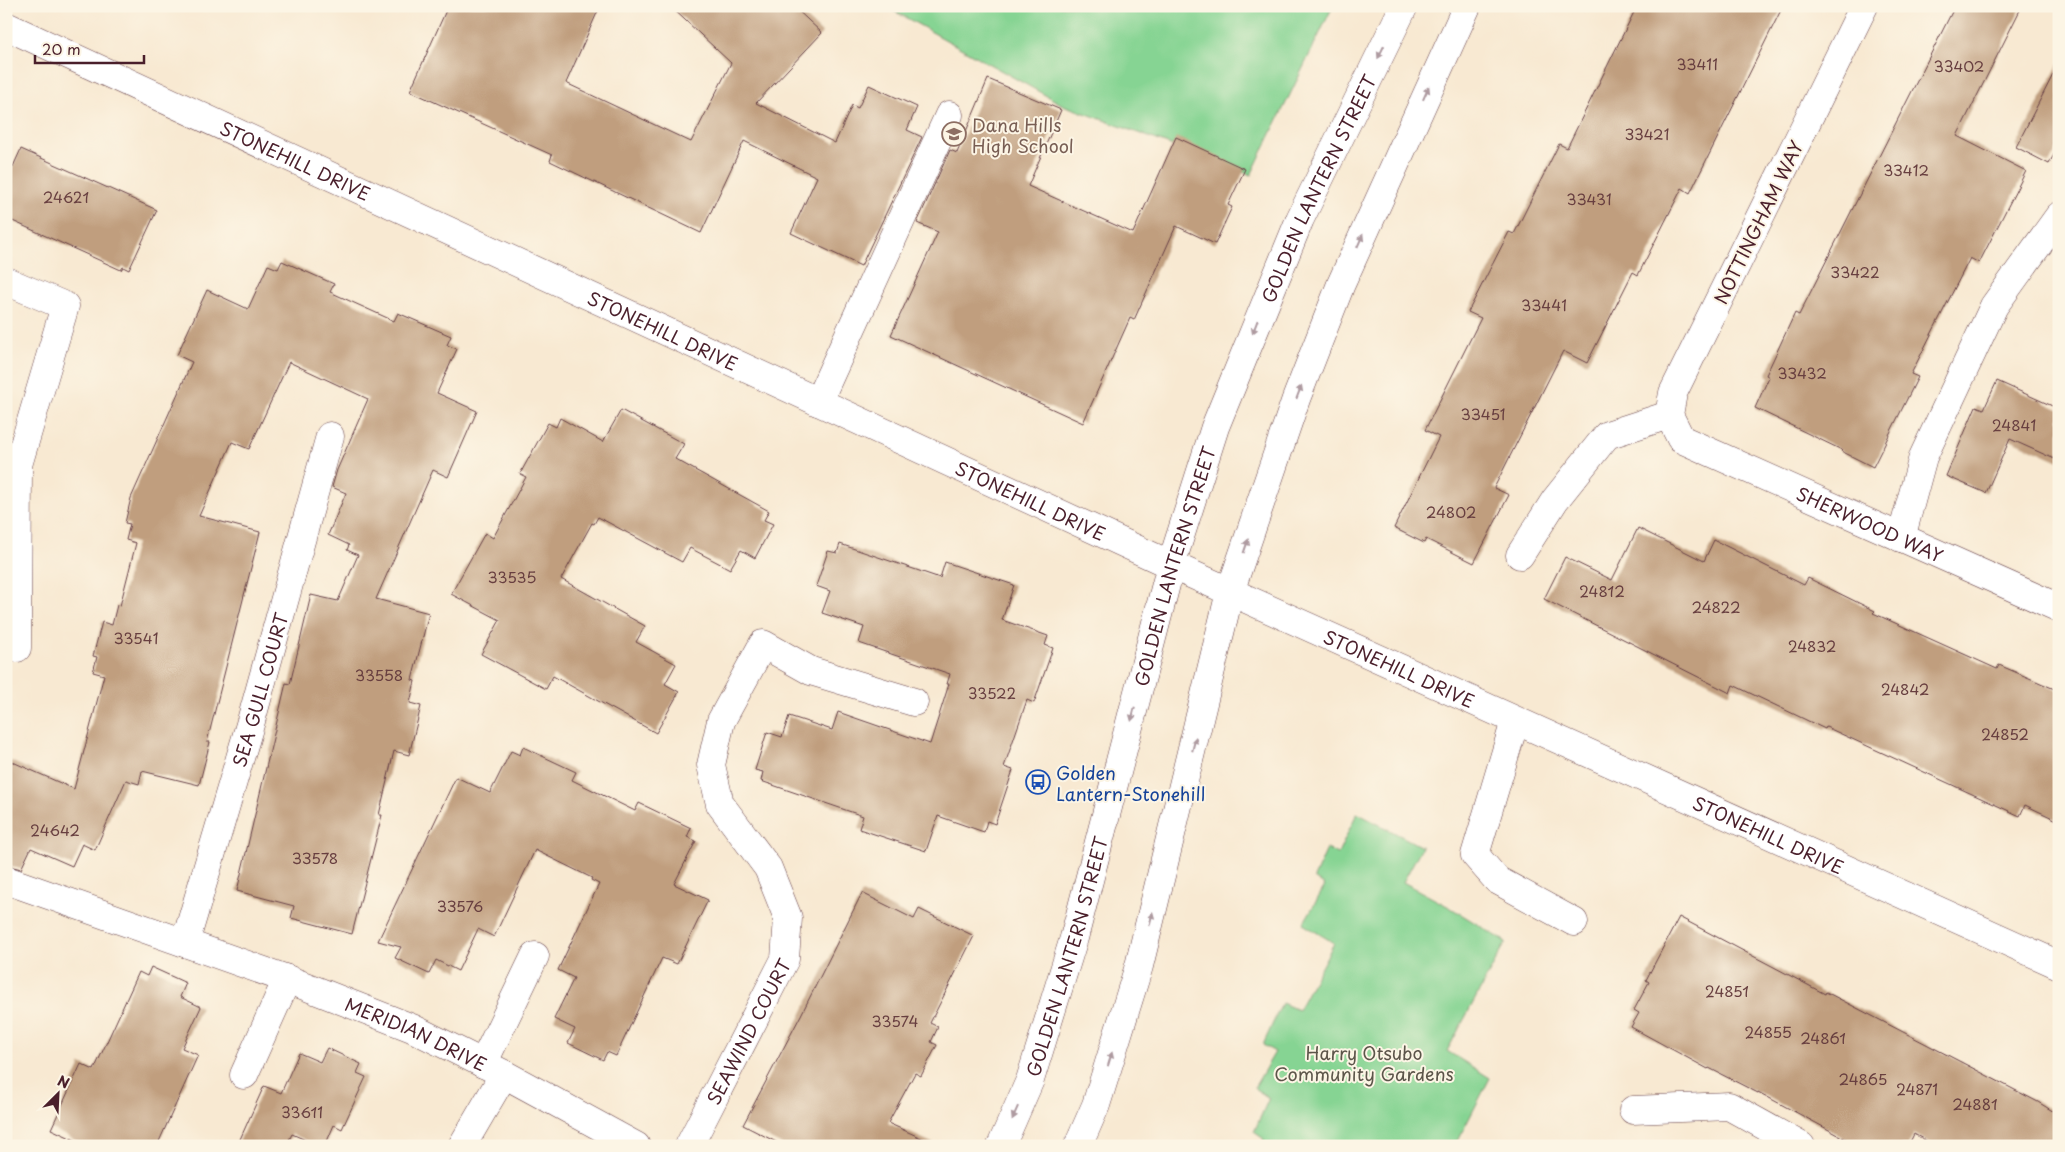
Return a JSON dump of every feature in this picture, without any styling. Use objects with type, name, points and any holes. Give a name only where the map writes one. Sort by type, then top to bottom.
[{"type":"main road","name":"GOLDEN LANTERN STREET","points":[[1001,1146],[1030,1080],[1074,938],[1171,565],[1215,428],[1300,218],[1404,6]]},
{"type":"main road","points":[[1078,1146],[1096,1105],[1139,966],[1230,592],[1296,399],[1341,284],[1467,6]]},
{"type":"main road","name":"NOTTINGHAM WAY","points":[[1675,427],[1674,393],[1864,6]]},
{"type":"main road","name":"STONEHILL DRIVE","points":[[6,26],[1230,592],[2059,965]]},
{"type":"main road","points":[[818,402],[949,115]]},
{"type":"main road","points":[[1901,538],[1923,457],[1994,306],[2059,216]]},
{"type":"main road","points":[[6,281],[65,306],[18,465],[17,648]]},
{"type":"main road","points":[[1520,555],[1555,500],[1607,435],[1675,427]]},
{"type":"main road","name":"SHERWOOD WAY","points":[[1675,427],[1901,538],[2059,608]]},
{"type":"main road","name":"SEA GULL COURT","points":[[185,943],[251,721],[330,436]]},
{"type":"main road","name":"SEAWIND COURT","points":[[690,1146],[785,959],[788,918],[768,868],[720,804],[711,765],[721,721],[763,644],[811,671],[914,702]]},
{"type":"main road","points":[[1515,721],[1475,855],[1497,880],[1574,922]]},
{"type":"main road","name":"MERIDIAN DRIVE","points":[[6,880],[287,979],[412,1028],[494,1069],[636,1146]]},
{"type":"main road","points":[[462,1146],[494,1069],[535,956]]},
{"type":"main road","points":[[244,1075],[287,979]]},
{"type":"main road","points":[[1633,1110],[1729,1106],[1801,1146]]},
{"type":"green space","points":[[885,6],[1333,6],[1251,175],[1063,105]]},
{"type":"green space","name":"Harry Otsubo Community Gardens","points":[[1357,813],[1422,847],[1403,882],[1451,908],[1506,942],[1447,1051],[1490,1078],[1455,1146],[1261,1146],[1264,1139],[1254,1132],[1269,1098],[1254,1088],[1275,1052],[1263,1045],[1282,1003],[1298,1010],[1334,943],[1303,924],[1325,886],[1314,878],[1327,849],[1338,854]]},
{"type":"building","points":[[448,6],[600,6],[566,83],[691,142],[731,63],[670,6],[793,6],[822,33],[756,103],[835,143],[852,105],[858,108],[869,85],[917,107],[907,130],[922,137],[861,266],[791,233],[817,177],[744,141],[701,233],[550,161],[552,155],[410,91]]},
{"type":"building","points":[[1637,6],[1783,6],[1690,193],[1682,188],[1638,275],[1633,272],[1587,363],[1563,351],[1494,488],[1509,495],[1474,563],[1426,539],[1424,543],[1394,528],[1439,437],[1425,430],[1481,318],[1468,312],[1509,232],[1514,234],[1559,144],[1567,148]]},
{"type":"building","points":[[1955,6],[2022,6],[1957,136],[2026,171],[1979,263],[1970,258],[1911,374],[1918,377],[1873,467],[1755,408],[1769,377],[1766,375],[1795,313],[1799,315]]},
{"type":"building","points":[[2059,63],[2059,145],[2049,164],[2016,147]]},
{"type":"building","points":[[988,79],[1061,110],[1028,186],[1133,233],[1176,137],[1245,169],[1228,205],[1232,207],[1215,244],[1176,226],[1134,320],[1130,318],[1083,423],[891,335],[938,232],[917,223],[950,150],[957,153]]},
{"type":"building","points":[[21,149],[157,210],[129,270],[123,267],[121,270],[6,218],[6,182]]},
{"type":"building","points":[[282,261],[334,284],[330,292],[394,321],[398,313],[451,336],[447,345],[457,349],[437,393],[477,411],[448,477],[433,470],[376,599],[429,613],[412,680],[415,681],[410,703],[421,706],[409,755],[394,751],[379,815],[382,815],[352,934],[291,918],[294,906],[237,891],[286,683],[290,684],[311,595],[338,601],[358,555],[347,550],[349,545],[328,535],[346,493],[332,487],[337,470],[368,399],[289,362],[249,449],[232,442],[199,516],[260,532],[207,742],[210,742],[199,785],[142,771],[139,784],[126,780],[95,850],[82,844],[72,866],[31,848],[21,869],[6,865],[6,759],[74,789],[104,675],[93,672],[97,657],[93,656],[102,622],[112,625],[117,605],[120,606],[136,543],[126,540],[130,524],[125,523],[131,498],[192,362],[177,355],[207,290],[248,309],[268,265],[278,269]]},
{"type":"building","points":[[1997,381],[2059,409],[2059,461],[2010,439],[1986,493],[1946,476],[1976,406],[1984,409]]},
{"type":"building","points":[[621,410],[684,444],[675,459],[769,511],[764,520],[773,524],[755,558],[741,550],[730,569],[690,548],[682,562],[598,517],[594,524],[592,523],[561,579],[645,626],[636,642],[676,664],[665,684],[679,692],[656,733],[553,676],[546,689],[481,654],[500,620],[451,594],[485,533],[493,538],[526,477],[520,474],[548,423],[556,427],[560,418],[603,442]]},
{"type":"building","points":[[1638,528],[1704,561],[1714,540],[1804,585],[1808,578],[1875,611],[1873,613],[1997,669],[1999,665],[2059,691],[2059,821],[2025,805],[2020,816],[1826,727],[1825,729],[1733,685],[1730,693],[1544,599],[1565,557],[1612,580]]},
{"type":"building","points":[[840,544],[940,578],[945,562],[1014,585],[1002,620],[1048,636],[1045,645],[1053,648],[1034,703],[1027,700],[1004,767],[1013,770],[995,824],[987,821],[984,832],[938,816],[926,851],[859,829],[863,816],[761,781],[763,772],[755,770],[767,732],[782,737],[789,716],[832,730],[838,712],[930,744],[949,684],[947,684],[950,674],[859,643],[864,627],[822,613],[830,591],[816,586],[828,551],[837,553]]},
{"type":"building","points":[[523,747],[576,772],[572,780],[635,811],[639,803],[691,828],[687,837],[696,841],[674,884],[708,900],[677,964],[662,958],[616,1056],[607,1052],[603,1060],[568,1043],[575,1029],[554,1019],[574,978],[558,970],[599,884],[591,880],[592,878],[535,850],[494,937],[478,929],[458,971],[436,960],[429,974],[395,958],[401,947],[378,941],[456,777],[490,793],[511,751],[520,755]]},
{"type":"building","points":[[862,893],[914,919],[919,909],[974,936],[930,1023],[938,1027],[931,1042],[937,1045],[921,1076],[915,1073],[888,1123],[939,1146],[784,1146],[743,1125]]},
{"type":"building","points":[[1679,917],[1825,994],[1826,992],[2038,1102],[2059,1115],[2059,1146],[1936,1146],[1914,1134],[1908,1146],[1859,1146],[1758,1092],[1708,1069],[1631,1027],[1639,1013],[1634,1010],[1649,982],[1646,980]]},
{"type":"building","points":[[151,967],[186,983],[180,997],[201,1007],[182,1048],[198,1055],[157,1146],[88,1146],[51,1129],[81,1064],[94,1070],[139,972],[147,976]]},
{"type":"building","points":[[327,1048],[361,1064],[357,1073],[366,1077],[342,1129],[334,1125],[325,1146],[319,1146],[292,1134],[286,1146],[237,1146],[264,1086],[281,1093],[299,1053],[320,1062]]},
{"type":"place","name":"Dana Hills High School","points":[[954,134]]},
{"type":"place","name":"Golden Lantern-Stonehill","points":[[1038,782]]}]
